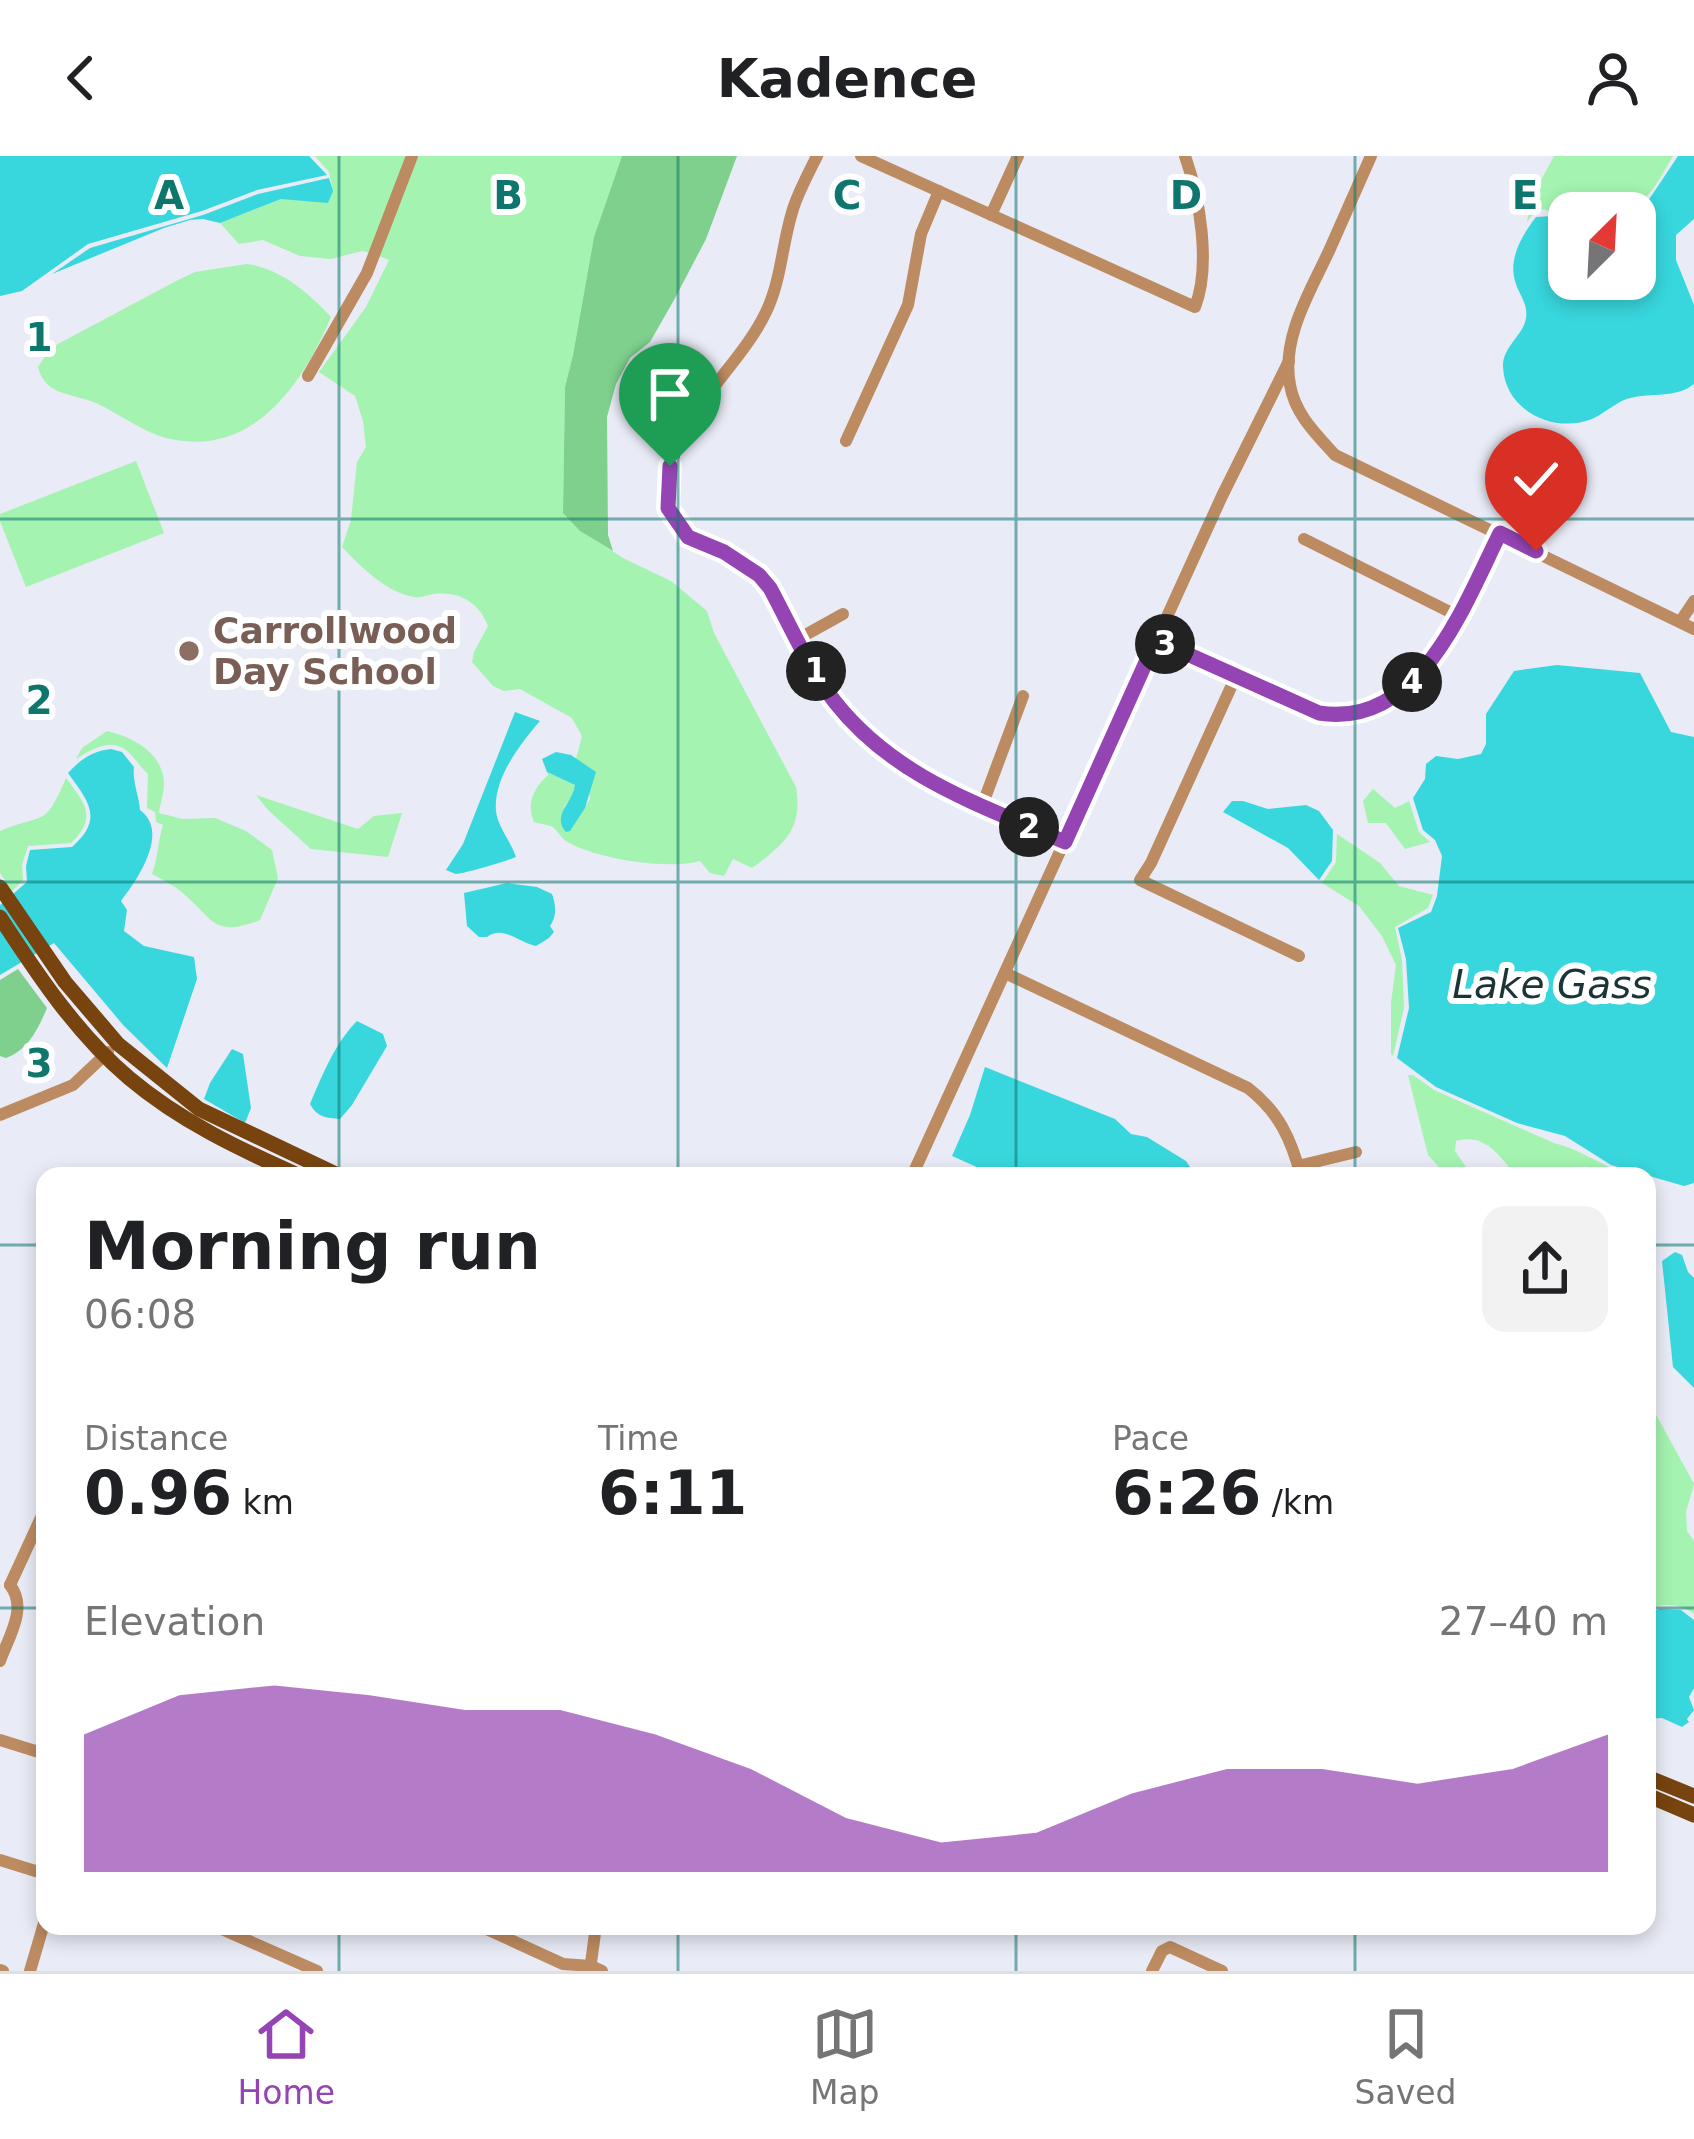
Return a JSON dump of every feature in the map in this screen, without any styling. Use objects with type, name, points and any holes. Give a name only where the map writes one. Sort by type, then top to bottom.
[{"type":"main road","points":[[3,891],[111,1049]]},
{"type":"main road","points":[[0,917],[77,1025],[286,1167]]},
{"type":"main road","points":[[259,1149],[313,1167]]},
{"type":"main road","points":[[1656,1781],[1694,1796]]},
{"type":"main road","points":[[1656,1800],[1694,1815]]},
{"type":"street","points":[[308,376],[367,273],[412,156]]},
{"type":"street","points":[[817,156],[794,207],[766,311],[745,348],[696,410],[670,466],[668,508],[688,537],[724,552],[759,575],[832,699],[870,742],[914,774],[1065,842]]},
{"type":"street","points":[[861,156],[1195,308],[1202,290],[1201,228],[1185,156]]},
{"type":"street","points":[[992,215],[1018,156]]},
{"type":"street","points":[[1371,156],[1295,326],[1290,384],[1308,426],[1335,455],[1687,625],[1694,601]]},
{"type":"street","points":[[846,441],[908,304],[921,234],[939,191]]},
{"type":"street","points":[[916,1167],[1264,406],[1289,361]]},
{"type":"street","points":[[1264,406],[1297,407]]},
{"type":"street","points":[[1156,640],[1319,713],[1358,713],[1396,694],[1439,652],[1500,533]]},
{"type":"street","points":[[1304,539],[1458,616]]},
{"type":"street","points":[[797,639],[843,614]]},
{"type":"street","points":[[1236,676],[1140,880],[1300,956]]},
{"type":"street","points":[[982,806],[1023,696]]},
{"type":"street","points":[[1005,973],[1248,1088],[1280,1119],[1299,1167]]},
{"type":"street","points":[[0,1115],[73,1085],[111,1049]]},
{"type":"street","points":[[1311,1167],[1355,1151]]},
{"type":"street","points":[[0,1661],[19,1610],[19,1596],[5,1583],[36,1526]]},
{"type":"street","points":[[0,1740],[36,1751]]},
{"type":"street","points":[[0,1860],[36,1871]]},
{"type":"street","points":[[29,1971],[40,1935]]},
{"type":"street","points":[[235,1935],[316,1971]]},
{"type":"street","points":[[500,1935],[563,1964],[594,1969],[596,1935]]},
{"type":"street","points":[[1152,1971],[1162,1951],[1170,1947],[1222,1971]]},
{"type":"green space","points":[[315,156],[407,156],[370,253],[331,259],[300,256],[263,240],[239,244],[220,223],[281,199],[332,186],[329,172]]},
{"type":"green space","points":[[417,156],[622,156],[594,237],[565,387],[563,512],[580,531],[671,581],[707,611],[714,633],[796,787],[794,825],[774,851],[752,868],[733,859],[724,876],[710,873],[700,861],[670,864],[613,858],[579,847],[553,827],[534,822],[533,796],[547,772],[575,785],[564,807],[580,814],[590,799],[585,767],[576,759],[582,736],[572,718],[520,689],[504,691],[493,686],[472,662],[488,626],[474,605],[452,594],[417,597],[394,590],[342,547],[351,520],[357,462],[366,447],[363,421],[355,396],[319,372],[366,307],[389,260],[379,256]]},
{"type":"green space","points":[[622,156],[737,156],[706,239],[674,300],[650,342],[630,358],[616,384],[607,417],[608,535],[613,551],[580,531],[563,513],[565,387],[594,237]]},
{"type":"green space","points":[[1554,156],[1673,156],[1650,192],[1548,192],[1548,211],[1534,213],[1527,222],[1530,201]]},
{"type":"green space","points":[[247,264],[293,283],[331,317],[290,390],[250,426],[200,442],[171,439],[96,403],[61,392],[42,376],[38,367],[58,344],[195,272]]},
{"type":"green space","points":[[136,461],[164,533],[26,587],[0,514]]},
{"type":"green space","points":[[107,731],[136,742],[158,763],[164,783],[159,813],[183,819],[215,818],[246,831],[272,850],[278,878],[260,920],[224,927],[152,874],[163,825],[147,808],[148,774],[126,750],[113,745],[76,759],[82,748]]},
{"type":"green space","points":[[66,778],[86,810],[84,826],[71,843],[28,846],[23,880],[12,891],[0,873],[0,831],[48,812]]},
{"type":"green space","points":[[1373,789],[1395,808],[1409,801],[1419,832],[1430,842],[1405,849],[1386,823],[1368,823],[1363,801]]},
{"type":"green space","points":[[256,795],[358,829],[374,816],[402,813],[388,857],[311,849]]},
{"type":"green space","points":[[1337,834],[1380,863],[1399,886],[1433,895],[1428,908],[1395,927],[1404,1008],[1393,1056],[1391,1003],[1396,965],[1359,906],[1322,883],[1336,862]]},
{"type":"green space","points":[[18,969],[47,1008],[26,1044],[6,1058],[0,1056],[0,980]]},
{"type":"green space","points":[[1408,1075],[1611,1167],[1509,1167],[1483,1143],[1466,1139],[1456,1141],[1455,1151],[1466,1167],[1439,1167],[1428,1155]]},
{"type":"green space","points":[[1656,1415],[1694,1484],[1686,1512],[1687,1531],[1694,1541],[1694,1614],[1672,1605],[1656,1607]]},
{"type":"water","points":[[0,156],[309,156],[327,175],[257,190],[88,244],[22,291],[0,296]]},
{"type":"water","points":[[1678,156],[1694,156],[1694,219],[1676,235],[1676,260],[1694,305],[1694,384],[1678,392],[1624,400],[1577,423],[1534,415],[1512,396],[1503,367],[1526,318],[1514,275],[1521,240],[1536,217],[1548,216],[1548,300],[1656,300],[1654,192]]},
{"type":"water","points":[[329,178],[333,191],[328,203],[281,199],[220,223],[190,220],[52,274],[90,248],[258,194]]},
{"type":"water","name":"Lake Gass","points":[[1557,665],[1640,673],[1671,732],[1694,737],[1694,1183],[1684,1186],[1656,1178],[1656,1167],[1611,1165],[1565,1136],[1517,1123],[1436,1087],[1397,1058],[1409,1008],[1406,959],[1398,928],[1431,912],[1442,856],[1435,840],[1423,830],[1413,798],[1425,779],[1426,764],[1436,756],[1458,759],[1481,754],[1486,744],[1486,714],[1514,671]]},
{"type":"water","points":[[515,712],[540,721],[509,763],[496,799],[497,817],[516,857],[453,873],[446,870],[463,844]]},
{"type":"water","points":[[111,749],[122,752],[134,767],[140,810],[152,830],[148,856],[121,901],[127,910],[124,931],[144,946],[194,957],[197,979],[167,1068],[124,1026],[54,943],[0,975],[0,905],[27,882],[30,850],[72,847],[82,837],[90,810],[68,773],[87,757]]},
{"type":"water","points":[[556,752],[571,755],[596,772],[585,808],[566,832],[562,814],[575,785],[547,772],[542,759]]},
{"type":"water","points":[[1232,801],[1268,809],[1306,805],[1319,811],[1333,830],[1332,861],[1319,880],[1288,848],[1223,812]]},
{"type":"water","points":[[507,883],[552,894],[555,910],[550,926],[554,932],[536,946],[499,933],[479,937],[467,926],[464,893]]},
{"type":"water","points":[[357,1021],[383,1034],[387,1046],[340,1119],[322,1116],[310,1104],[324,1071]]},
{"type":"water","points":[[232,1049],[243,1054],[251,1108],[245,1123],[204,1099]]},
{"type":"water","points":[[985,1067],[1115,1119],[1131,1134],[1147,1137],[1190,1167],[977,1167],[952,1156]]},
{"type":"water","points":[[1675,1252],[1682,1255],[1694,1278],[1694,1388],[1673,1367],[1662,1261]]},
{"type":"water","points":[[1656,1610],[1681,1610],[1694,1620],[1694,1688],[1689,1697],[1694,1710],[1682,1727],[1656,1718]]},
{"type":"place","name":"Carrollwood Day School","points":[[189,651]]},
{"type":"route","points":[[670,466],[668,508],[688,537],[724,552],[759,575],[832,699],[870,742],[914,774],[1065,842],[1156,640],[1319,713],[1358,713],[1396,694],[1439,652],[1500,533],[1536,551]]}]
